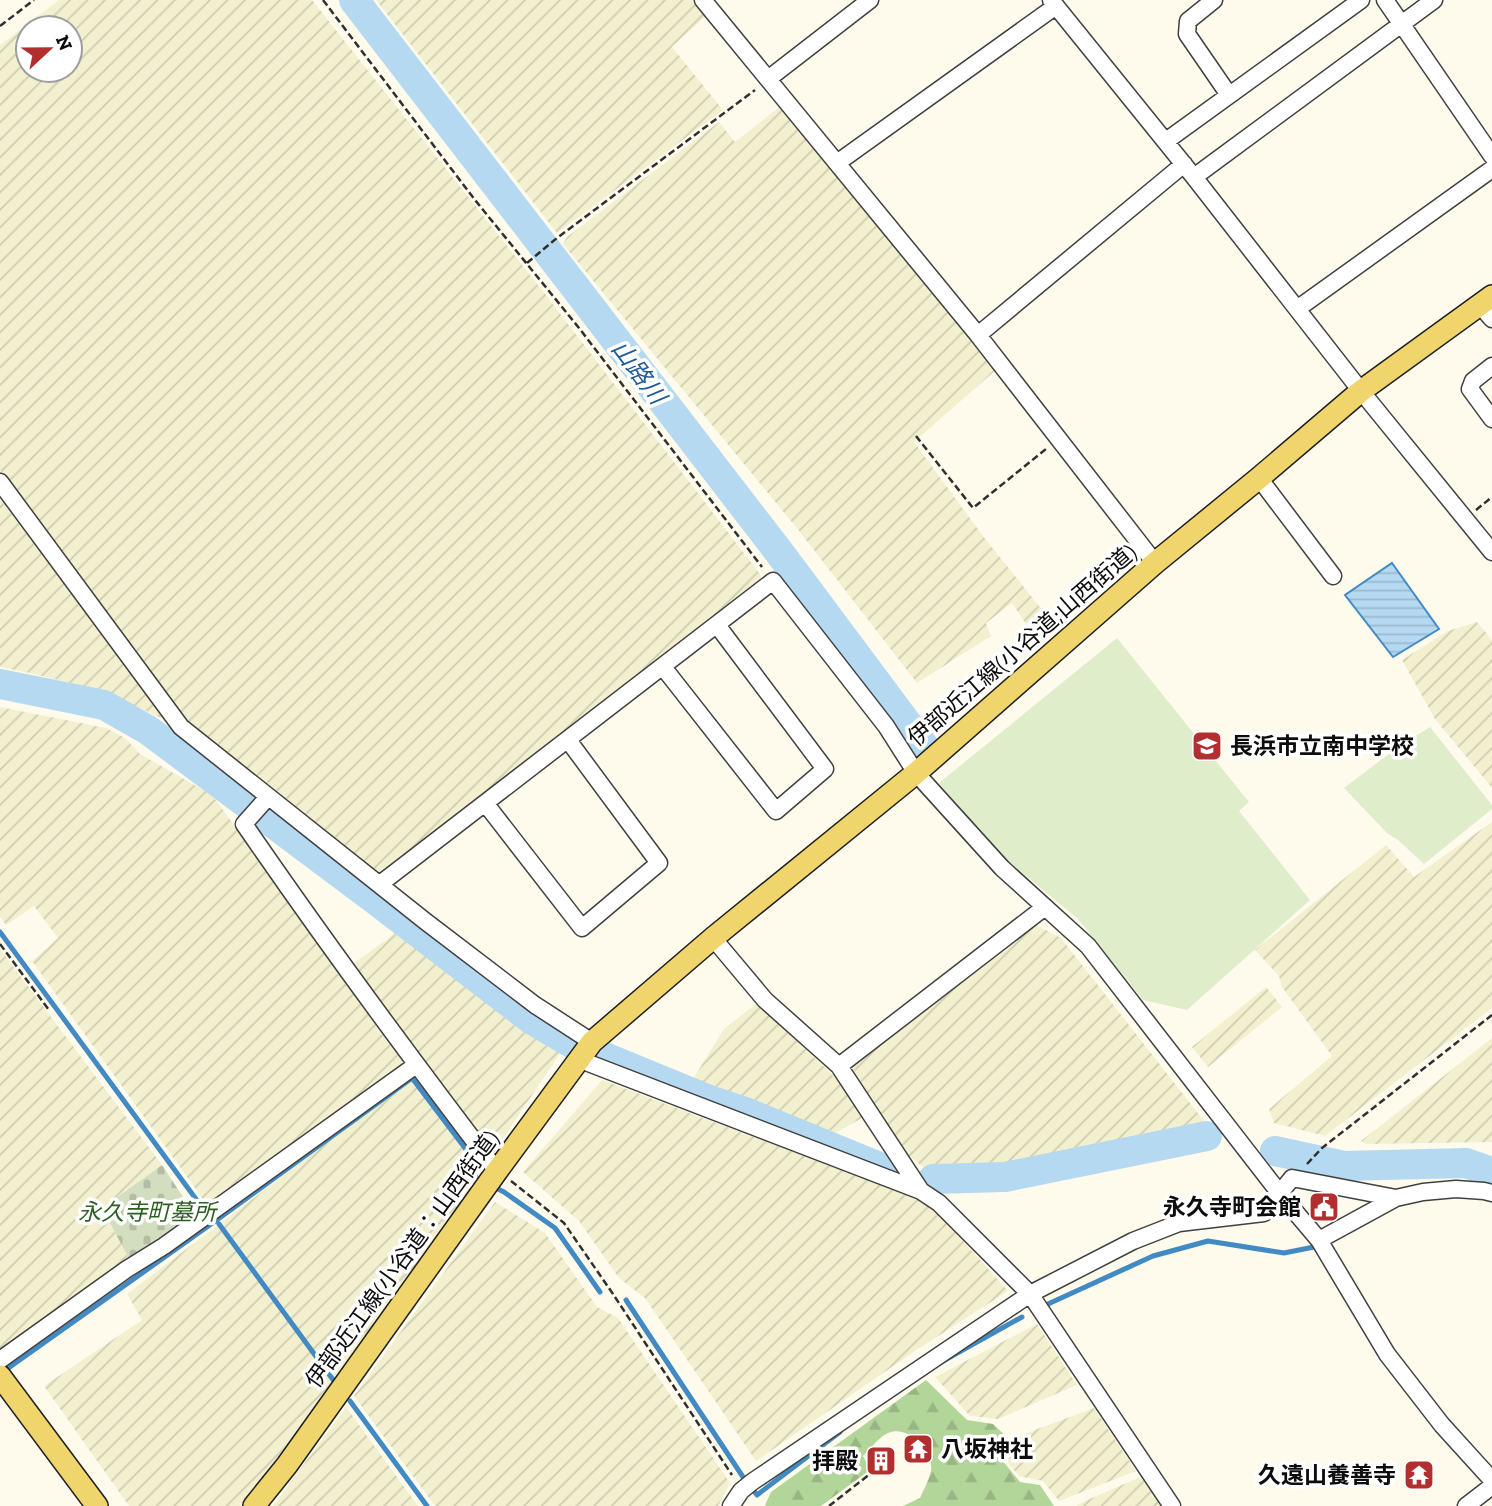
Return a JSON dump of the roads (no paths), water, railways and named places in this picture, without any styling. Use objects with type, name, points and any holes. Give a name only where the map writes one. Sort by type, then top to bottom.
[{"type":"main road","name":"伊部近江線(小谷道;山西街道)","points":[[583,1053],[713,938],[916,773],[1154,563],[1361,391],[1488,306]]},
{"type":"main road","name":"伊部近江線(小谷道：山西街道)","points":[[254,1506],[583,1053]]},
{"type":"main road","points":[[0,1376],[97,1506]]},
{"type":"street","points":[[703,0],[978,335],[1154,563]]},
{"type":"street","points":[[768,79],[870,0]]},
{"type":"street","points":[[1214,0],[1188,21],[1187,34],[1229,95]]},
{"type":"street","points":[[1166,141],[1361,0]]},
{"type":"street","points":[[1385,0],[1492,156]]},
{"type":"street","points":[[1194,177],[1434,0]]},
{"type":"street","points":[[837,163],[1053,3],[1492,552]]},
{"type":"street","points":[[978,335],[1184,164]]},
{"type":"street","points":[[1297,309],[1492,169]]},
{"type":"street","points":[[1492,366],[1472,381],[1470,389],[1492,419]]},
{"type":"street","points":[[1259,478],[1333,576]]},
{"type":"street","points":[[0,482],[181,727],[425,921],[535,1004],[583,1053],[921,1191],[939,1203],[1030,1294],[1172,1506]]},
{"type":"street","points":[[380,884],[773,581],[886,726],[916,773],[1002,868],[1088,946],[1280,1195],[1319,1240],[1387,1354],[1442,1425],[1492,1480]]},
{"type":"street","points":[[663,667],[776,811],[825,769],[717,625]]},
{"type":"street","points":[[485,803],[582,928],[659,863],[568,740]]},
{"type":"street","points":[[268,797],[244,824],[310,920],[496,1171]]},
{"type":"street","points":[[839,1066],[1045,906]]},
{"type":"street","points":[[713,938],[765,1000],[839,1066],[921,1191]]},
{"type":"street","points":[[0,1360],[416,1065]]},
{"type":"street","points":[[731,1506],[746,1486],[1030,1294],[1133,1241],[1179,1223],[1264,1213],[1292,1178],[1396,1198]]},
{"type":"street","points":[[1319,1240],[1396,1198],[1456,1189],[1492,1193]]},
{"type":"street","points":[[1466,1506],[1492,1486]]},
{"type":"water","points":[[1392,563],[1439,629],[1393,657],[1345,595]]},
{"type":"waterway","name":"山路川","points":[[354,0],[779,552],[923,745]]},
{"type":"waterway","points":[[0,684],[104,705],[148,730],[531,1019],[575,1045],[889,1171]]},
{"type":"waterway","points":[[0,932],[204,1210]]},
{"type":"waterway","points":[[7,1369],[412,1078],[468,1152],[476,1179],[483,1182]]},
{"type":"waterway","points":[[933,1179],[1005,1177],[1207,1136]]},
{"type":"waterway","points":[[1275,1151],[1344,1166],[1466,1163],[1492,1172]]},
{"type":"waterway","points":[[492,1186],[555,1228],[600,1292]]},
{"type":"waterway","points":[[219,1224],[334,1381]]},
{"type":"waterway","points":[[1048,1304],[1153,1256],[1208,1241],[1284,1253],[1314,1247]]},
{"type":"waterway","points":[[626,1300],[757,1495],[840,1432]]},
{"type":"waterway","points":[[943,1361],[1022,1317]]},
{"type":"waterway","points":[[350,1401],[427,1506]]},
{"type":"place","name":"長浜市立南中学校","points":[[1207,746]]},
{"type":"place","name":"永久寺町会館","points":[[1324,1207]]},
{"type":"place","name":"八坂神社","points":[[918,1449]]},
{"type":"place","name":"拝殿","points":[[881,1461]]},
{"type":"place","name":"久遠山養善寺","points":[[1419,1475]]},
{"type":"park label","name":"永久寺町墓所","points":[[147,1212]]}]
